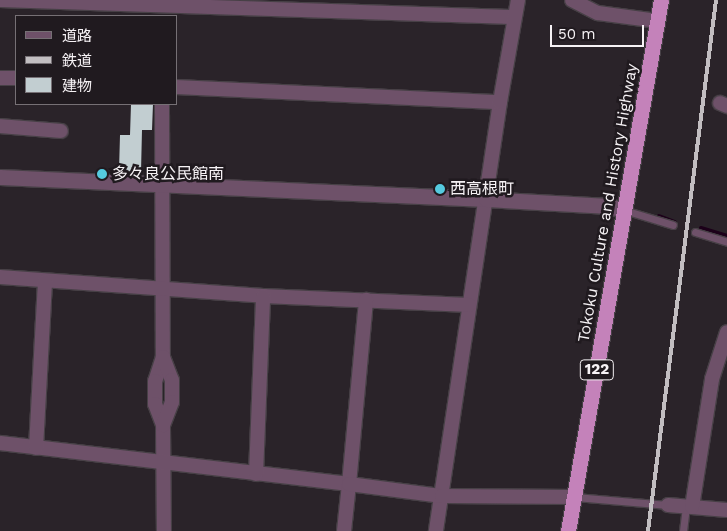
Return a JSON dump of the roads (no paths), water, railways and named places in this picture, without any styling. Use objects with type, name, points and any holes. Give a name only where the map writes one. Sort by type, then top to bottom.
[{"type":"highway","name":"Tokoku Culture and History Highway","points":[[568,531],[661,0]]},
{"type":"street","points":[[0,0],[68,1],[160,8],[249,4],[513,17]]},
{"type":"street","points":[[436,531],[513,17],[518,0]]},
{"type":"street","points":[[572,0],[598,13],[657,21]]},
{"type":"street","points":[[0,78],[15,78]]},
{"type":"street","points":[[178,87],[500,102]]},
{"type":"street","points":[[162,105],[163,357],[172,380],[172,402],[163,425],[164,531]]},
{"type":"street","points":[[0,126],[61,131]]},
{"type":"street","points":[[0,177],[162,186],[486,199],[609,206],[624,210]]},
{"type":"street","points":[[0,277],[263,296],[469,305]]},
{"type":"street","points":[[36,448],[45,281]]},
{"type":"street","points":[[256,474],[263,296]]},
{"type":"street","points":[[344,531],[366,300]]},
{"type":"street","points":[[689,507],[712,379],[727,332]]},
{"type":"street","points":[[0,443],[442,496],[575,497]]},
{"type":"street","points":[[668,505],[727,510]]},
{"type":"lane","points":[[624,210],[674,225]]},
{"type":"lane","points":[[695,232],[727,242]]},
{"type":"lane","points":[[575,497],[668,505]]},
{"type":"lane","points":[[683,531],[689,507]]},
{"type":"waterway","points":[[659,216],[675,222]]},
{"type":"waterway","points":[[701,228],[727,236]]},
{"type":"railway","points":[[648,531],[716,0]]},
{"type":"place","name":"多々良公民館南","points":[[102,174]]},
{"type":"place","name":"西高根町","points":[[440,189]]}]
